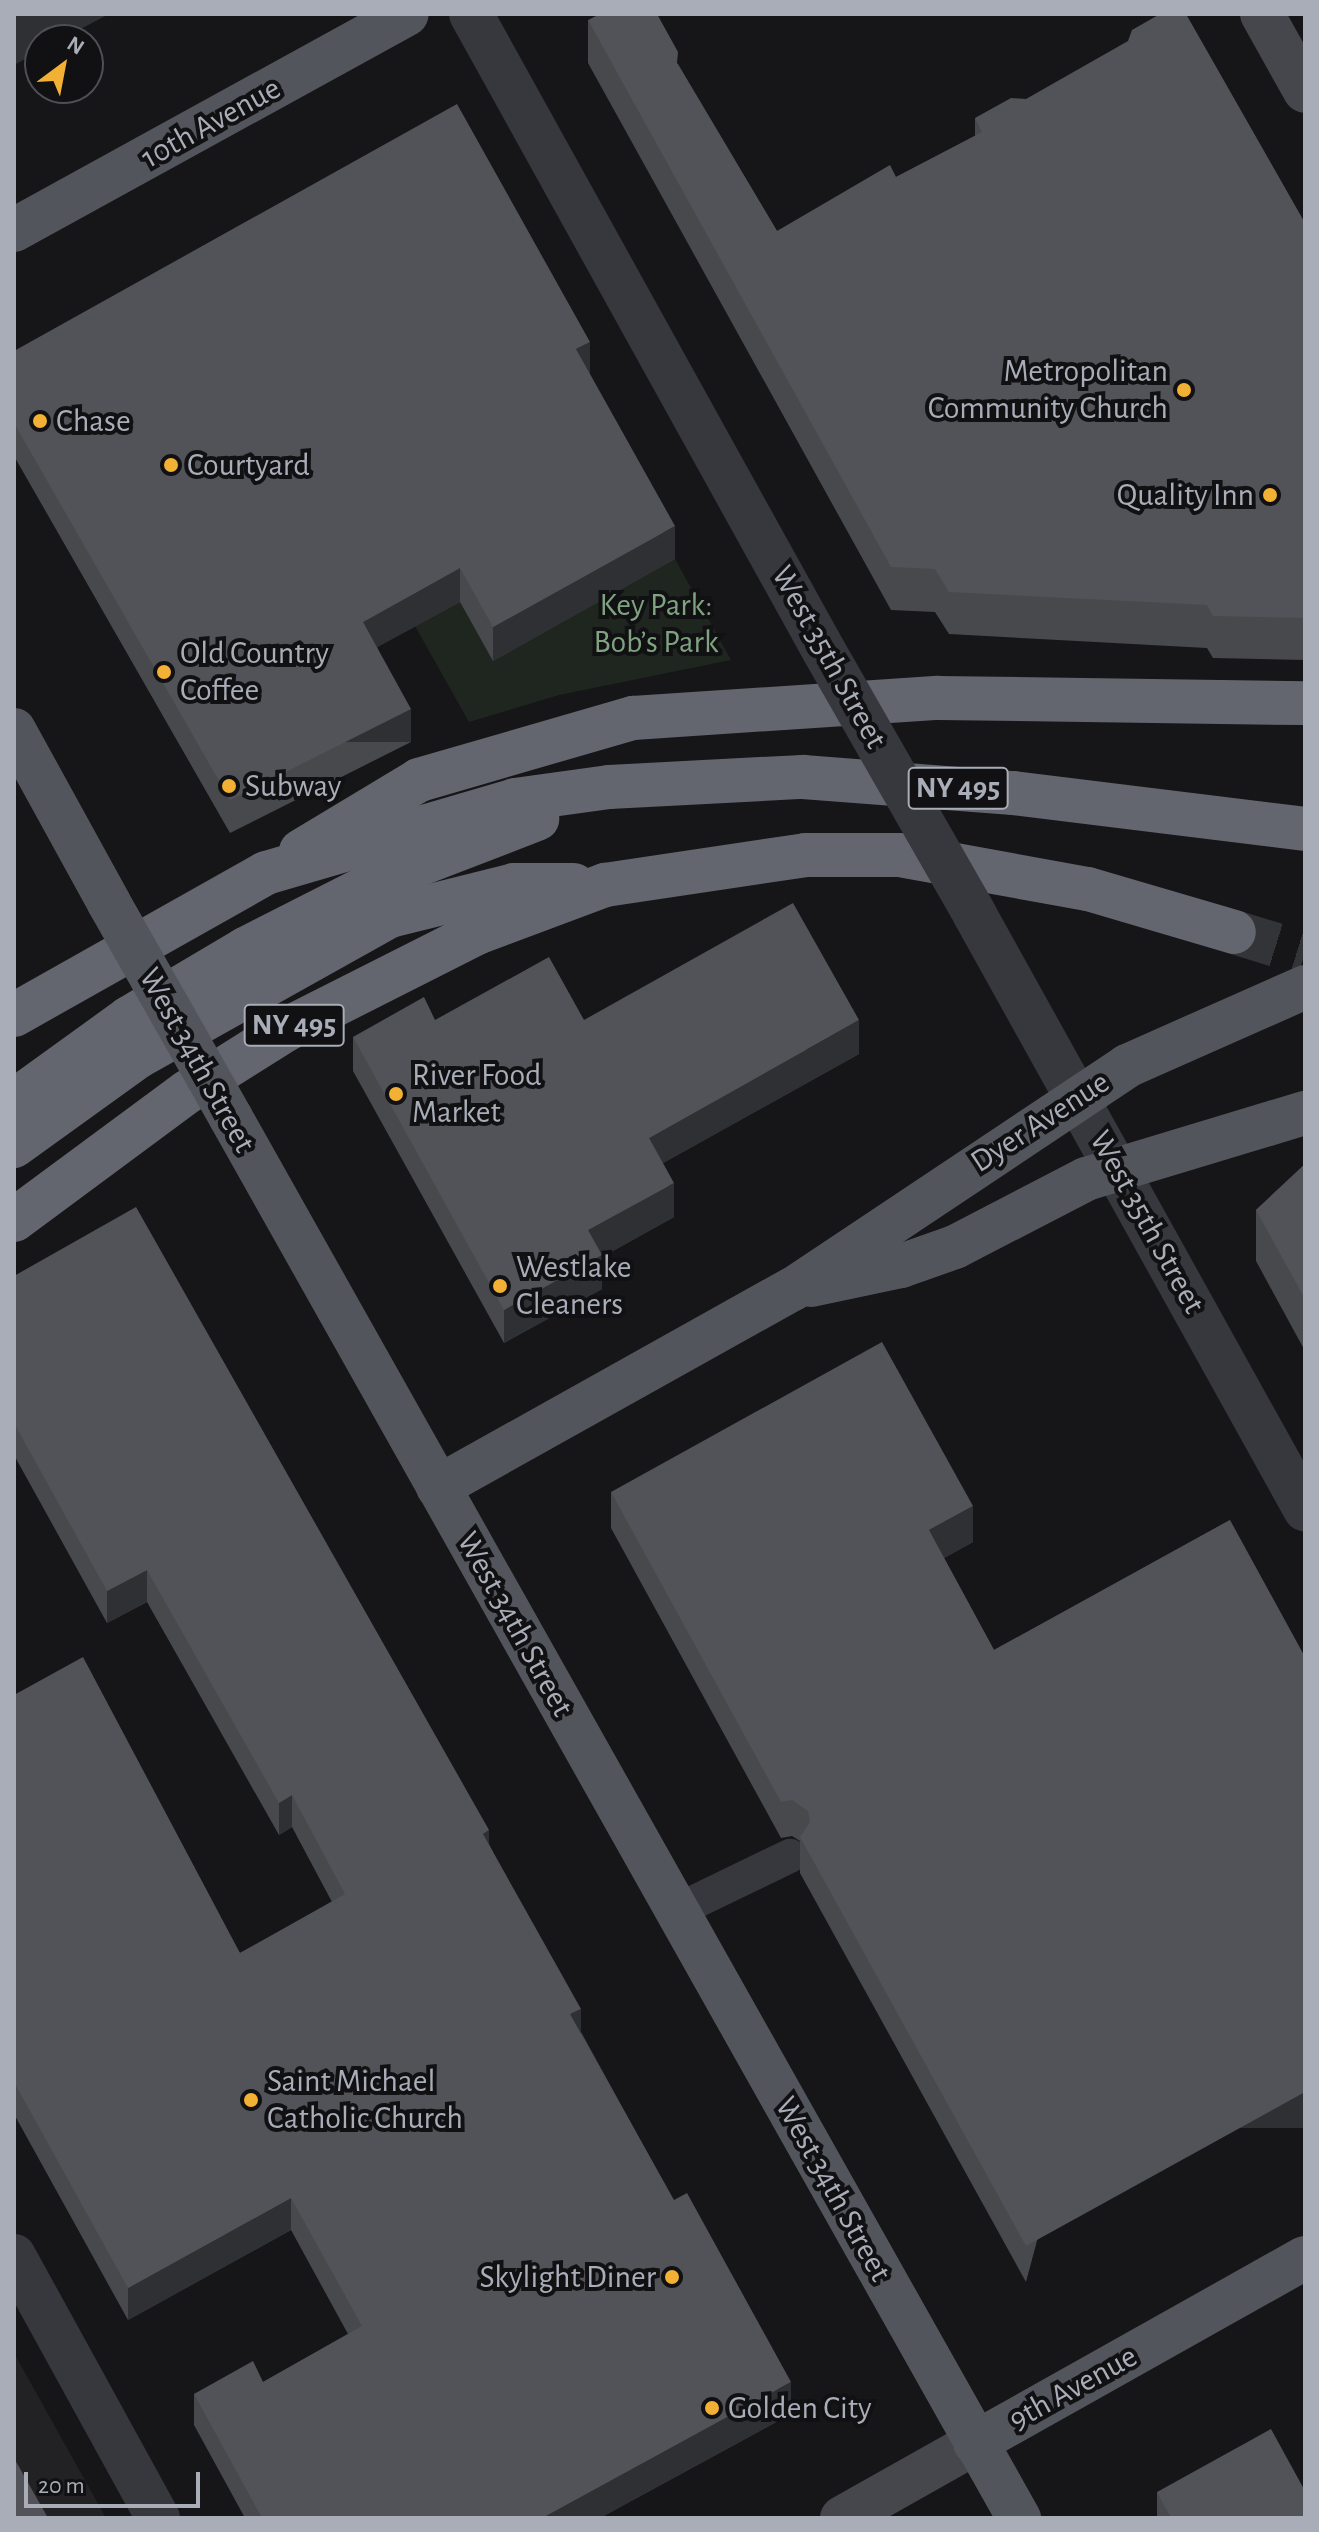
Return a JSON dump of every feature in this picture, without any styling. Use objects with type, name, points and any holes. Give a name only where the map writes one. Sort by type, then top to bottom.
[{"type":"highway","points":[[266,873],[419,780],[633,718],[938,698],[1305,703]]},
{"type":"highway","name":"NY 495","points":[[14,1015],[266,873],[515,800],[609,787],[803,777],[872,780],[1305,829]]},
{"type":"highway","points":[[14,1101],[129,1018],[322,908],[609,787]]},
{"type":"highway","name":"NY 495","points":[[14,1220],[187,1092],[287,1029],[477,933],[605,885],[805,855],[900,855],[1088,889],[1234,932]]},
{"type":"highway","points":[[14,1146],[139,1056],[390,916],[514,885],[605,885]]},
{"type":"main road","name":"10th Avenue","points":[[14,230],[407,14]]},
{"type":"main road","points":[[1262,14],[1305,91]]},
{"type":"main road","name":"West 34th Street","points":[[14,730],[1019,2518]]},
{"type":"main road","name":"Dyer Avenue","points":[[438,1487],[793,1289],[1127,1066],[1305,987]]},
{"type":"main road","name":"Dyer Avenue","points":[[793,1289],[901,1266],[941,1252],[1055,1192],[1117,1169],[1305,1113]]},
{"type":"main road","name":"9th Avenue","points":[[842,2518],[1305,2258]]},
{"type":"street","name":"West 35th Street","points":[[471,14],[1305,1509]]},
{"type":"street","points":[[14,2256],[158,2518]]},
{"type":"lane","points":[[676,1911],[790,1856]]},
{"type":"shaded area","points":[[14,2353],[106,2518],[14,2518]]},
{"type":"green space","name":"Key Park: Bob’s Park","points":[[675,559],[731,660],[559,695],[469,722],[415,626],[460,602],[493,660]]},
{"type":"building","points":[[600,14],[657,14],[678,52],[677,63],[777,231],[890,165],[896,177],[982,132],[975,118],[1011,98],[1026,99],[1128,41],[1132,30],[1160,14],[1186,14],[1305,223],[1305,618],[1213,616],[1207,605],[949,592],[935,569],[891,567],[588,20]]},
{"type":"building","points":[[457,104],[590,342],[576,349],[675,526],[493,627],[460,568],[363,622],[411,709],[230,800],[14,423],[14,351]]},
{"type":"building","points":[[793,903],[859,1020],[649,1138],[674,1183],[588,1230],[602,1255],[504,1310],[353,1037],[424,997],[435,1020],[549,957],[584,1020]]},
{"type":"building","points":[[1305,1164],[1305,1299],[1256,1210]]},
{"type":"building","points":[[136,1207],[489,1830],[483,1834],[581,2009],[570,2014],[674,2200],[687,2193],[791,2382],[542,2518],[262,2518],[194,2394],[253,2361],[263,2382],[362,2326],[291,2198],[128,2288],[14,2082],[14,1695],[83,1657],[240,1953],[345,1894],[292,1795],[279,1803],[147,1570],[107,1591],[14,1423],[14,1276]]},
{"type":"building","points":[[882,1342],[973,1506],[929,1530],[994,1650],[1230,1520],[1305,1657],[1305,2092],[1026,2246],[800,1837],[810,1822],[808,1811],[792,1800],[781,1802],[611,1492]]},
{"type":"building","points":[[1271,2429],[1305,2491],[1305,2518],[1171,2518],[1157,2492]]},
{"type":"building","points":[[14,2458],[48,2518],[14,2518]]},
{"type":"tunnel","points":[[1234,932],[1305,954]]},
{"type":"place","name":"Metropolitan Community Church","points":[[1184,390]]},
{"type":"place","name":"Chase","points":[[40,421]]},
{"type":"place","name":"Courtyard","points":[[171,465]]},
{"type":"place","name":"Quality Inn","points":[[1270,495]]},
{"type":"place","name":"Old Country Coffee","points":[[164,672]]},
{"type":"place","name":"Subway","points":[[229,786]]},
{"type":"place","name":"River Food Market","points":[[396,1094]]},
{"type":"place","name":"Westlake Cleaners","points":[[500,1286]]},
{"type":"place","name":"Saint Michael Catholic Church","points":[[251,2100]]},
{"type":"place","name":"Skylight Diner","points":[[672,2277]]},
{"type":"place","name":"Golden City","points":[[712,2408]]}]
